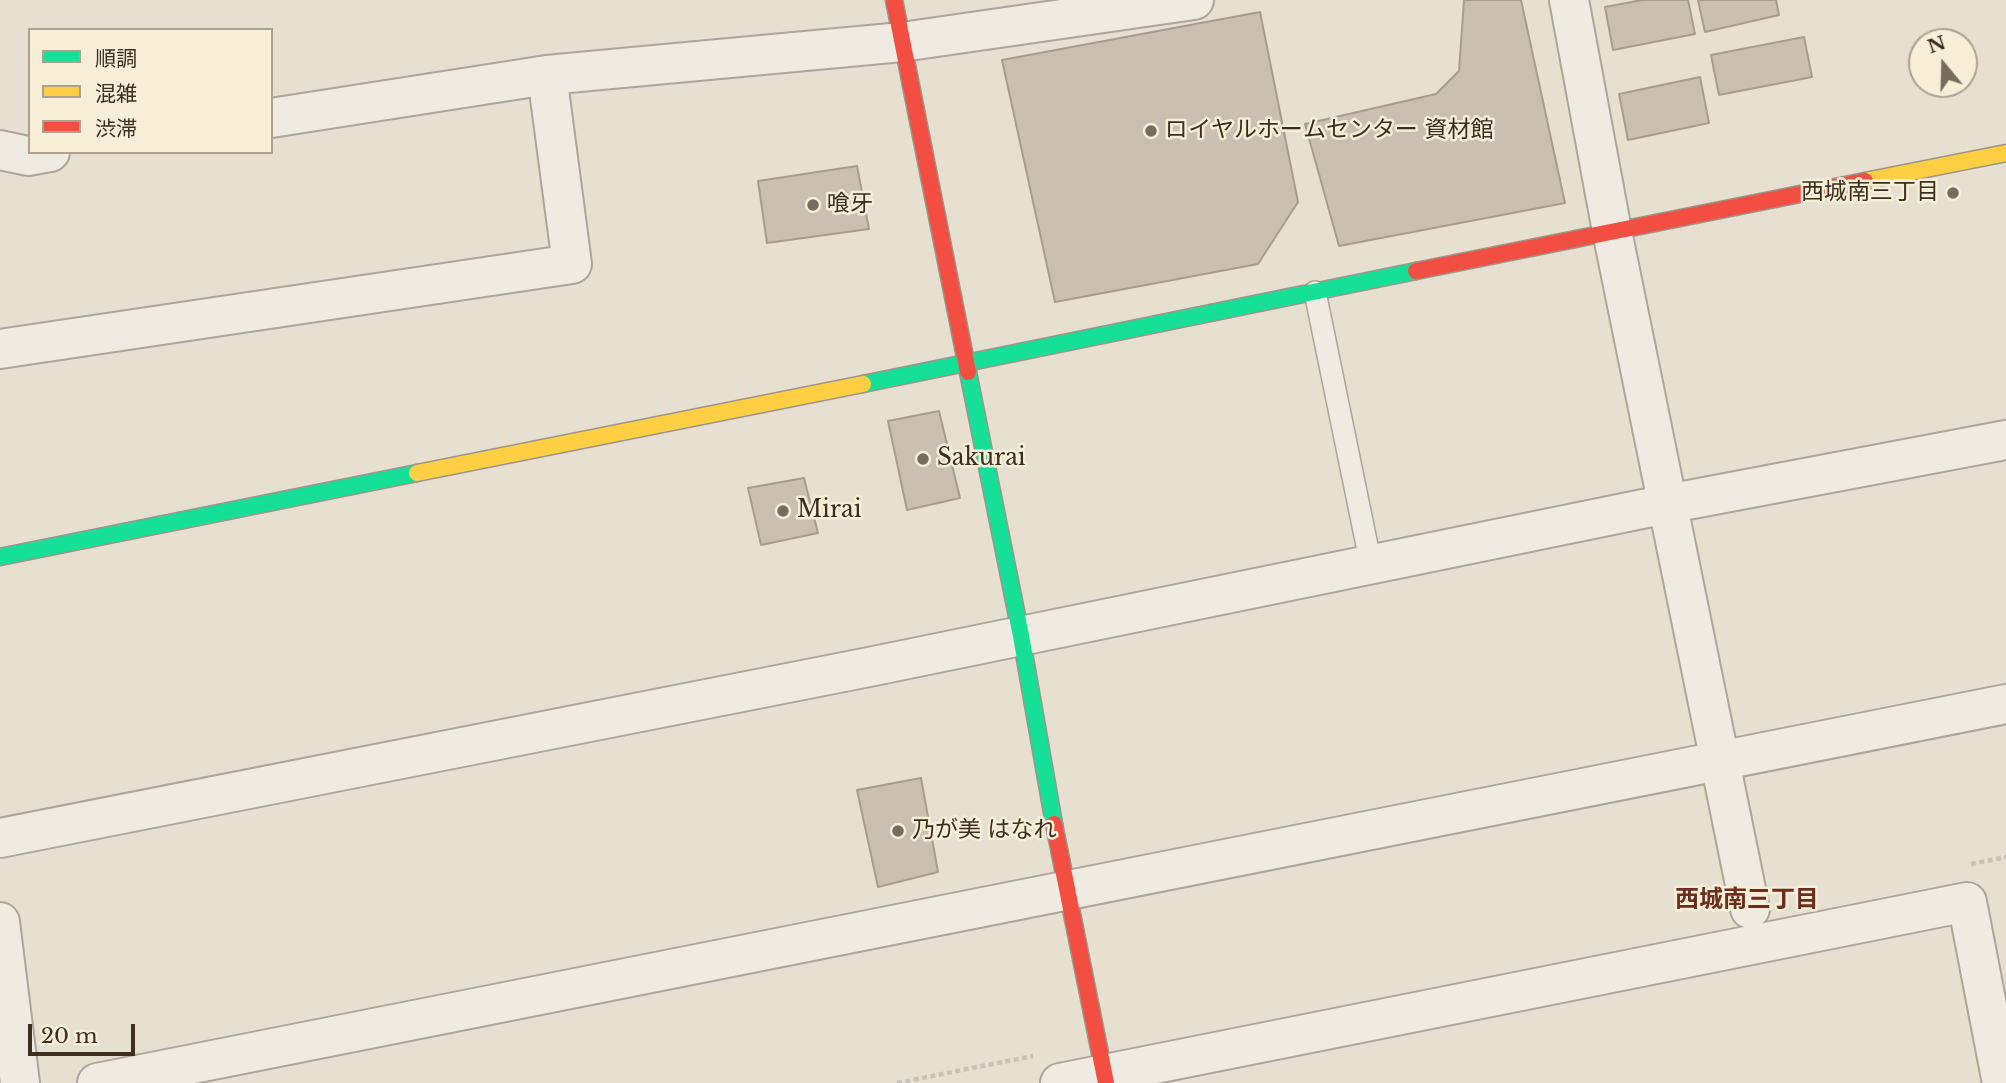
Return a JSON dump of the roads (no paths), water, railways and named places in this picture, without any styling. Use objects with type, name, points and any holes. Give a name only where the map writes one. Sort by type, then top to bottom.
[{"type":"street","points":[[894,0],[968,363],[1021,636],[1066,889],[1106,1079]]},
{"type":"street","points":[[273,118],[547,75],[902,42],[1194,0]]},
{"type":"street","points":[[1569,0],[1612,231],[1750,909]]},
{"type":"street","points":[[0,349],[572,264],[547,75]]},
{"type":"street","points":[[0,557],[2006,153]]},
{"type":"street","points":[[0,838],[1021,636],[1667,504],[2006,440]]},
{"type":"street","points":[[97,1083],[2006,704]]},
{"type":"street","points":[[1060,1083],[1106,1079],[1967,902],[1999,1032],[2003,1083]]},
{"type":"street","points":[[0,922],[20,1083]]},
{"type":"lane","points":[[1315,292],[1371,565]]},
{"type":"place","name":"ロイヤルホームセンター 資材館","points":[[1151,131]]},
{"type":"place","name":"西城南三丁目","points":[[1953,193]]},
{"type":"place","name":"喰牙","points":[[813,205]]},
{"type":"place","name":"Sakurai","points":[[923,459]]},
{"type":"place","name":"Mirai","points":[[783,511]]},
{"type":"place","name":"乃が美 はなれ","points":[[898,831]]},
{"type":"district","name":"西城南三丁目","points":[[1747,900]]}]
